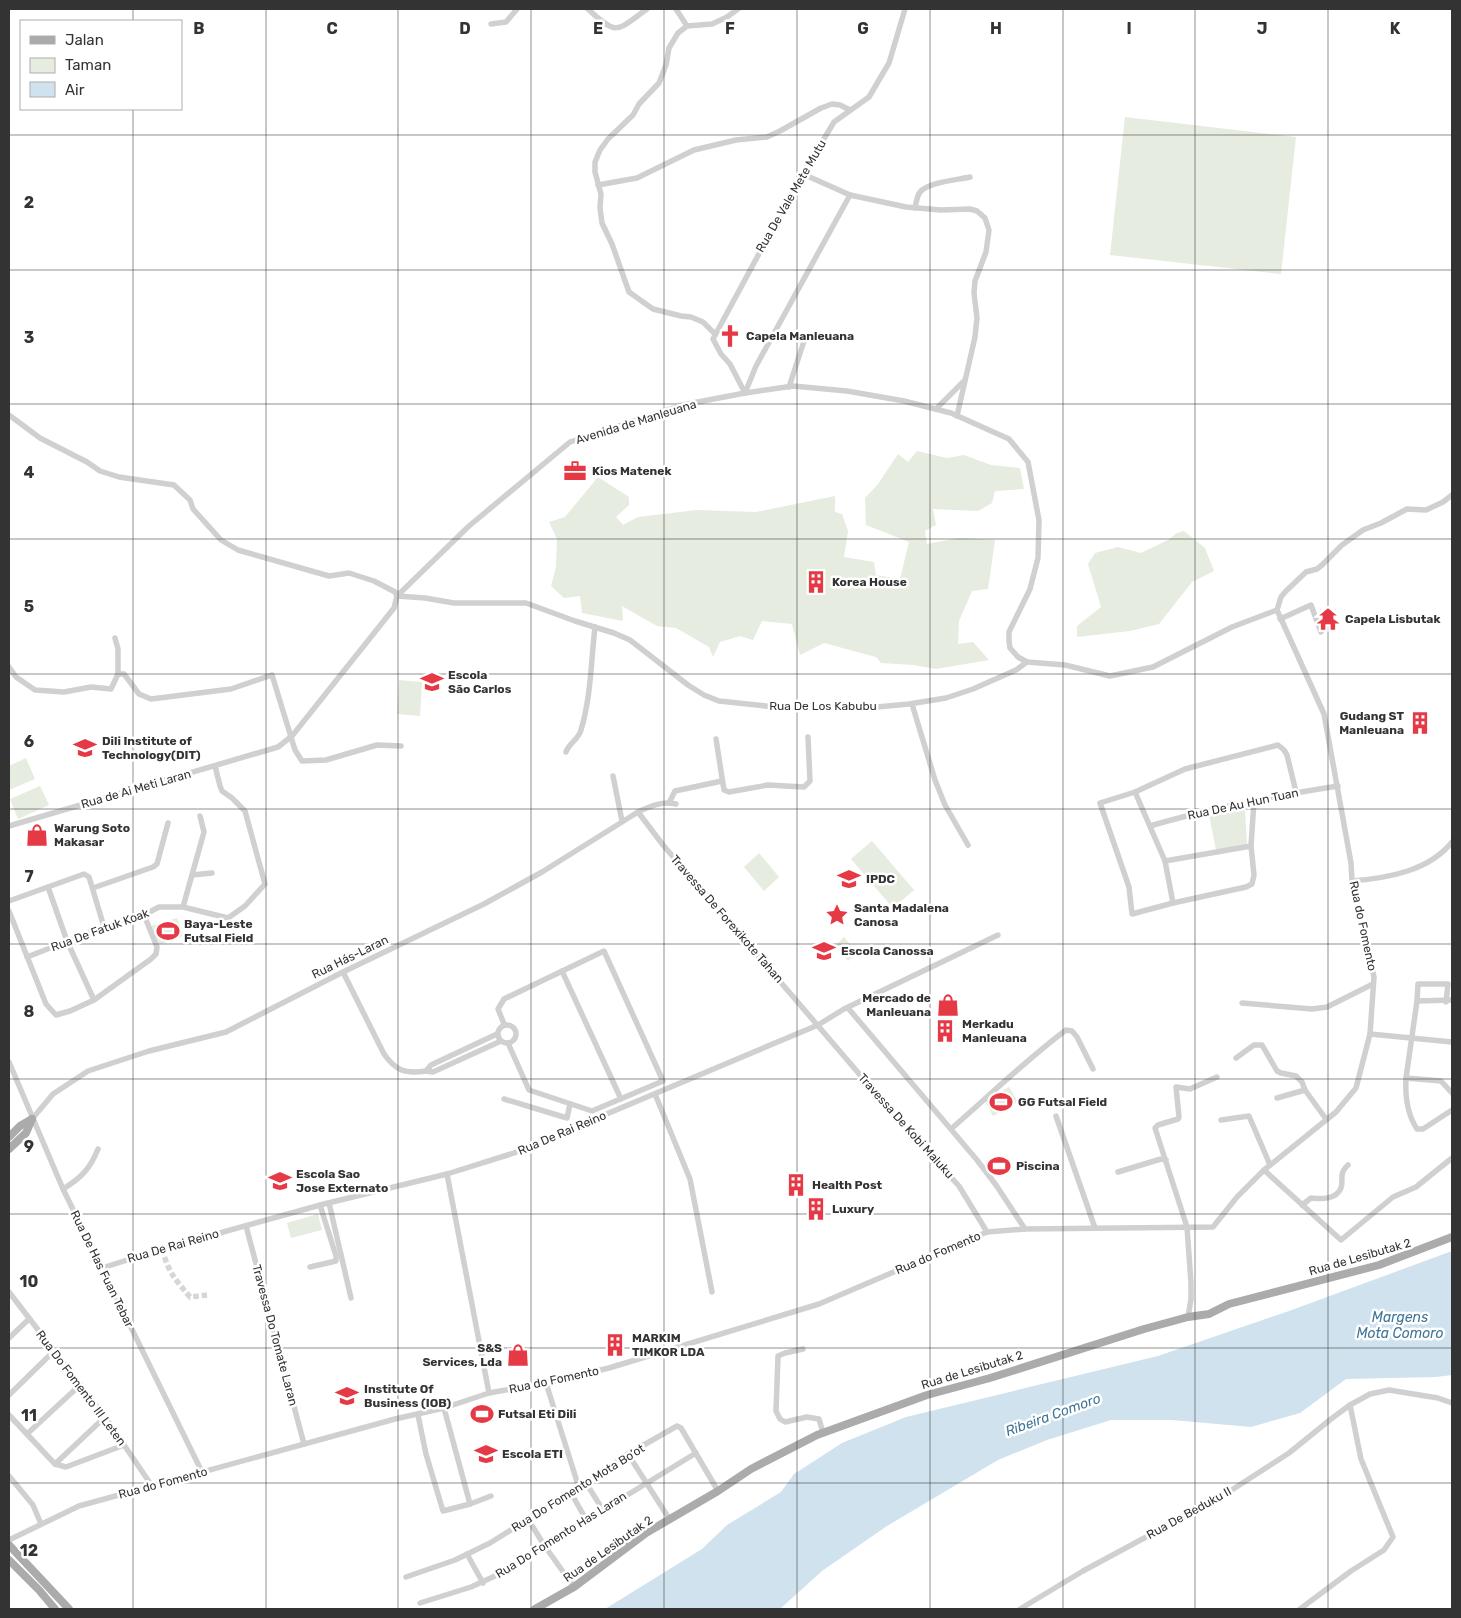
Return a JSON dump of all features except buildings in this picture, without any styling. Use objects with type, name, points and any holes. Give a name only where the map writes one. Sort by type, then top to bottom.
[{"type":"main road","name":"Rua Hás-Laran","points":[[9,1137],[20,1126],[32,1119]]},
{"type":"main road","name":"Rua Hás-Laran","points":[[9,1149],[26,1133],[32,1119]]},
{"type":"main road","name":"Rua de Lesibutak 2","points":[[536,1609],[574,1588],[646,1533],[718,1491],[752,1468],[823,1433],[927,1395],[990,1378],[1144,1329],[1209,1314],[1229,1304],[1379,1265],[1452,1237]]},
{"type":"main road","points":[[9,1546],[69,1609]]},
{"type":"main road","points":[[9,1560],[56,1609]]},
{"type":"main road","points":[[39,1590],[46,1584]]},
{"type":"street","points":[[491,24],[506,22],[518,9]]},
{"type":"street","points":[[588,9],[608,27],[618,28],[624,27],[647,9]]},
{"type":"street","points":[[676,9],[687,26]]},
{"type":"street","points":[[738,9],[712,24],[687,26],[678,33],[669,48],[666,65],[659,83],[600,150],[595,162],[595,172],[601,194],[602,223],[612,244],[629,292],[653,309],[691,317],[703,322],[715,334],[713,339],[721,354],[730,364],[745,393]]},
{"type":"street","name":"Rua De Vale Mete Mutu","points":[[715,334],[803,174],[834,122],[869,97],[889,63],[905,9]]},
{"type":"street","points":[[598,185],[637,178],[694,150],[736,140],[767,137],[832,104],[840,105],[850,110]]},
{"type":"street","points":[[803,174],[850,195],[915,208],[941,210],[970,209],[985,218],[989,230],[986,252],[975,281],[974,293],[977,318],[957,416]]},
{"type":"street","points":[[915,208],[920,192],[930,184],[970,177]]},
{"type":"street","points":[[745,393],[756,366],[850,195]]},
{"type":"street","points":[[789,387],[804,338]]},
{"type":"street","points":[[936,409],[965,380]]},
{"type":"street","name":"Avenida de Manleuana","points":[[397,596],[469,526],[570,442],[682,405],[745,393],[793,386],[847,391],[904,401],[957,416],[1009,439],[1028,462],[1039,520],[1038,558],[1030,589],[1009,632],[1008,641],[1010,648],[1018,657],[1027,662]]},
{"type":"street","points":[[9,415],[40,438],[100,470],[118,477],[174,485],[190,500],[193,510],[221,540],[238,550],[329,576],[349,574],[374,581],[395,592],[397,596]]},
{"type":"street","points":[[1027,662],[1065,665],[1110,676],[1153,667],[1232,628],[1277,610],[1281,597],[1286,590],[1306,572],[1317,569],[1342,545],[1363,530],[1407,510],[1426,510],[1443,502],[1452,495]]},
{"type":"street","name":"Rua De Los Kabubu","points":[[397,596],[426,598],[454,603],[526,603],[630,640],[688,685],[719,701],[784,708],[877,707],[912,704],[946,698],[973,689],[1016,670],[1027,662]]},
{"type":"street","name":"Rua de Ai Meti Laran","points":[[9,826],[278,748],[292,736],[394,608],[397,596]]},
{"type":"street","points":[[1280,619],[1311,605],[1321,632]]},
{"type":"street","name":"Rua do Fomento","points":[[9,1540],[79,1506],[395,1419],[444,1408],[489,1393],[546,1383],[609,1368],[819,1304],[987,1232],[1025,1229],[1213,1227],[1237,1196],[1270,1164],[1336,1112],[1356,1088],[1370,1034],[1372,969],[1352,881],[1351,863],[1324,714],[1277,610]]},
{"type":"street","points":[[566,752],[567,748],[579,736],[581,730],[587,699],[595,628]]},
{"type":"street","points":[[9,667],[16,677],[35,690],[64,692],[91,687],[111,689],[118,674],[118,649],[115,638]]},
{"type":"street","points":[[118,674],[124,674],[139,694],[151,699],[231,689],[272,675],[295,750],[302,761],[326,760],[377,745],[401,746]]},
{"type":"street","points":[[912,704],[935,780],[945,805],[968,845]]},
{"type":"street","points":[[716,739],[722,781],[726,792],[768,785],[804,787],[808,785],[810,781],[808,737]]},
{"type":"street","points":[[1254,801],[1252,846],[1254,875],[1252,884],[1132,914],[1129,887],[1100,803],[1135,792],[1185,769],[1278,745],[1287,755],[1296,792]]},
{"type":"street","name":"Rua De Fatuk Koak","points":[[28,957],[159,908],[183,907],[228,918],[245,906],[265,884],[245,811],[222,791],[216,766]]},
{"type":"street","points":[[613,776],[622,821]]},
{"type":"street","name":"Rua Hás-Laran","points":[[32,1119],[53,1094],[88,1071],[149,1051],[226,1032],[343,972],[484,904],[542,872],[638,812],[652,805],[672,803],[674,791],[722,781]]},
{"type":"street","name":"Rua De Au Hun Tuan","points":[[1150,826],[1191,814],[1296,792],[1338,786]]},
{"type":"street","points":[[1135,792],[1165,861],[1173,903]]},
{"type":"street","name":"Travessa De Forexikote Tahan","points":[[638,812],[663,845],[818,1025]]},
{"type":"street","points":[[183,907],[204,832],[200,816]]},
{"type":"street","points":[[93,888],[157,864],[168,823]]},
{"type":"street","points":[[1352,881],[1383,878],[1417,867],[1434,859],[1447,849],[1452,842]]},
{"type":"street","points":[[1165,861],[1252,846]]},
{"type":"street","points":[[192,875],[212,873]]},
{"type":"street","points":[[9,900],[84,874],[89,877],[104,927]]},
{"type":"street","points":[[48,888],[68,941],[94,1000]]},
{"type":"street","points":[[9,911],[46,1004],[50,1011],[56,1015],[94,1000],[156,954],[157,947],[144,915]]},
{"type":"street","name":"Rua De Rai Reino","points":[[102,1268],[320,1205],[447,1174],[514,1153],[818,1025],[848,1008],[998,934]]},
{"type":"street","points":[[497,1034],[504,1042],[529,1090],[592,1111],[663,1081],[604,951],[504,999],[498,1009],[504,1024]]},
{"type":"street","points":[[562,971],[621,1099]]},
{"type":"street","points":[[343,972],[384,1054],[392,1065],[402,1071],[415,1073],[433,1072],[504,1042],[513,1042],[517,1032],[514,1027],[504,1024],[499,1028],[497,1034],[431,1064],[426,1071]]},
{"type":"street","points":[[1242,1003],[1312,1009],[1328,1007],[1373,984]]},
{"type":"street","points":[[1417,1001],[1449,1001],[1448,984],[1418,984],[1405,1094],[1410,1116],[1417,1129],[1423,1130],[1452,1110]]},
{"type":"street","points":[[848,1008],[991,1179],[1025,1229]]},
{"type":"street","name":"Travessa De Kobi Maluku","points":[[818,1025],[909,1132],[960,1186],[987,1232]]},
{"type":"street","points":[[951,1130],[1010,1075],[1066,1030],[1072,1030],[1077,1037],[1093,1069]]},
{"type":"street","points":[[1370,1034],[1452,1042]]},
{"type":"street","points":[[1236,1058],[1254,1044],[1262,1045],[1281,1074],[1296,1076],[1302,1082],[1305,1090],[1326,1119]]},
{"type":"street","name":"Rua De Has Fuan Tebar","points":[[9,1062],[62,1189],[202,1472]]},
{"type":"street","points":[[1188,1318],[1191,1283],[1187,1227],[1156,1128],[1158,1124],[1176,1121],[1179,1116],[1176,1087],[1190,1089],[1217,1077]]},
{"type":"street","points":[[1406,1078],[1441,1081],[1452,1093]]},
{"type":"street","points":[[1277,1098],[1305,1090]]},
{"type":"street","points":[[655,1094],[690,1179],[712,1292]]},
{"type":"street","points":[[504,1099],[567,1118],[570,1104]]},
{"type":"street","points":[[1056,1116],[1095,1228]]},
{"type":"street","points":[[1221,1120],[1248,1116],[1270,1164]]},
{"type":"street","points":[[62,1189],[91,1166],[98,1149]]},
{"type":"street","points":[[1264,1170],[1341,1240],[1393,1197],[1416,1187],[1452,1158]]},
{"type":"street","points":[[1118,1172],[1161,1159],[1166,1160]]},
{"type":"street","points":[[1302,1205],[1311,1198],[1322,1200],[1331,1198],[1340,1190],[1340,1180],[1344,1168],[1348,1165]]},
{"type":"street","points":[[447,1174],[489,1393]]},
{"type":"street","points":[[329,1203],[350,1298]]},
{"type":"street","points":[[310,1266],[336,1261],[320,1205]]},
{"type":"street","name":"Travessa Do Tomate Laran","points":[[246,1226],[304,1444]]},
{"type":"street","name":"Rua Do Fomento III Leten","points":[[9,1292],[105,1417],[152,1486]]},
{"type":"street","points":[[9,1338],[29,1319]]},
{"type":"street","points":[[803,1349],[778,1356],[776,1411],[780,1419],[785,1422],[807,1418],[819,1419],[823,1433]]},
{"type":"street","points":[[9,1395],[54,1351]]},
{"type":"street","points":[[546,1383],[580,1488]]},
{"type":"street","points":[[27,1434],[80,1385]]},
{"type":"street","name":"Rua De Beduku II","points":[[1020,1609],[1083,1571],[1224,1495],[1289,1453],[1350,1405],[1370,1394],[1389,1390],[1438,1398],[1452,1403]]},
{"type":"street","points":[[1300,1609],[1350,1571],[1384,1550],[1393,1537],[1361,1459],[1350,1405]]},
{"type":"street","points":[[444,1408],[470,1504]]},
{"type":"street","points":[[9,1415],[54,1464],[66,1467],[124,1445]]},
{"type":"street","points":[[418,1415],[426,1454],[444,1514],[491,1496]]},
{"type":"street","points":[[54,1464],[105,1417]]},
{"type":"street","name":"Rua Do Fomento Mota Bo’ot","points":[[406,1577],[455,1560],[490,1543],[580,1488],[628,1454],[678,1426],[681,1428],[718,1491]]},
{"type":"street","name":"Rua Do Fomento Has Laran","points":[[420,1603],[483,1583],[696,1453]]},
{"type":"street","points":[[628,1454],[670,1520]]},
{"type":"street","points":[[9,1476],[30,1501],[40,1524]]},
{"type":"street","points":[[586,1483],[603,1510]]},
{"type":"street","points":[[571,1493],[587,1521]]},
{"type":"street","points":[[528,1519],[574,1588]]},
{"type":"street","points":[[468,1554],[483,1583]]},
{"type":"green space","points":[[1125,117],[1296,137],[1281,274],[1110,255]]},
{"type":"green space","points":[[917,451],[947,458],[964,455],[991,465],[1020,468],[1024,489],[995,491],[992,503],[978,511],[933,509],[936,525],[925,531],[927,544],[959,538],[995,540],[988,589],[972,591],[959,621],[958,644],[973,642],[989,660],[936,669],[914,665],[881,663],[876,657],[824,643],[800,655],[792,624],[762,621],[753,640],[740,636],[720,642],[713,657],[709,647],[676,628],[657,626],[622,606],[623,621],[582,613],[580,596],[564,598],[551,586],[556,567],[557,539],[549,522],[565,517],[598,477],[629,497],[629,505],[616,517],[623,525],[638,517],[697,510],[756,512],[835,496],[835,512],[842,514],[848,531],[844,557],[874,562],[876,575],[900,579],[909,542],[866,525],[865,498],[878,484],[898,454],[908,462]]},
{"type":"green space","points":[[1184,531],[1205,548],[1214,571],[1192,582],[1159,624],[1130,631],[1077,637],[1077,626],[1101,607],[1088,564],[1095,553],[1118,547],[1141,553]]},
{"type":"green space","points":[[399,680],[422,682],[420,716],[397,714]]},
{"type":"green space","points":[[26,758],[35,779],[9,790],[9,766]]},
{"type":"green space","points":[[40,786],[49,805],[18,819],[10,799]]},
{"type":"green space","points":[[1245,810],[1247,844],[1216,850],[1209,815]]},
{"type":"green space","points":[[872,841],[914,890],[893,908],[851,859]]},
{"type":"green space","points":[[759,853],[779,877],[764,891],[744,867]]},
{"type":"green space","name":"Baya-Leste Futsal Field","points":[[177,918],[184,936],[159,945],[151,926]]},
{"type":"green space","points":[[844,937],[857,953],[848,961],[835,946]]},
{"type":"green space","name":"GG Futsal Field","points":[[1009,1087],[1018,1102],[993,1116],[985,1101]]},
{"type":"green space","points":[[318,1214],[322,1230],[291,1238],[287,1223]]},
{"type":"water","name":"Margens Mota Comoro","points":[[1452,1251],[1452,1375],[1346,1379],[1300,1413],[1251,1427],[1172,1420],[1111,1420],[1047,1440],[998,1460],[887,1526],[822,1571],[780,1609],[605,1609],[702,1549],[727,1525],[781,1492],[794,1474],[842,1443],[906,1417],[1158,1356],[1289,1311]]},
{"type":"tunnel","points":[[162,1249],[173,1275],[190,1297],[207,1295]]},
{"type":"place","name":"Capela Manleuana","points":[[730,336]]},
{"type":"place","name":"Kios Matenek","points":[[575,471]]},
{"type":"place","name":"Korea House","points":[[816,582]]},
{"type":"place","name":"Capela Lisbutak","points":[[1328,619]]},
{"type":"place","name":"Escola São Carlos","points":[[432,682]]},
{"type":"place","name":"Gudang ST Manleuana","points":[[1420,723]]},
{"type":"place","name":"Dili Institute of Technology(DIT)","points":[[85,748]]},
{"type":"place","name":"Warung Soto Makasar","points":[[37,835]]},
{"type":"place","name":"IPDC","points":[[849,879]]},
{"type":"place","name":"Santa Madalena Canosa","points":[[837,915]]},
{"type":"place","name":"Baya-Leste Futsal Field","points":[[168,931]]},
{"type":"place","name":"Escola Canossa","points":[[824,951]]},
{"type":"place","name":"Mercado de Manleuana","points":[[948,1005]]},
{"type":"place","name":"Merkadu Manleuana","points":[[945,1031]]},
{"type":"place","name":"GG Futsal Field","points":[[1001,1102]]},
{"type":"place","name":"Piscina","points":[[999,1166]]},
{"type":"place","name":"Escola Sao Jose Externato","points":[[280,1181]]},
{"type":"place","name":"Health Post","points":[[796,1185]]},
{"type":"place","name":"Luxury","points":[[816,1209]]},
{"type":"place","name":"MARKIM TIMKOR LDA","points":[[615,1345]]},
{"type":"place","name":"S&S Services, Lda","points":[[518,1355]]},
{"type":"place","name":"Institute Of Business (IOB)","points":[[347,1396]]},
{"type":"place","name":"Futsal Eti Dili","points":[[482,1414]]},
{"type":"place","name":"Escola ETI","points":[[486,1454]]},
{"type":"water label","name":"Ribeira Comoro","points":[[1053,1415]]}]
